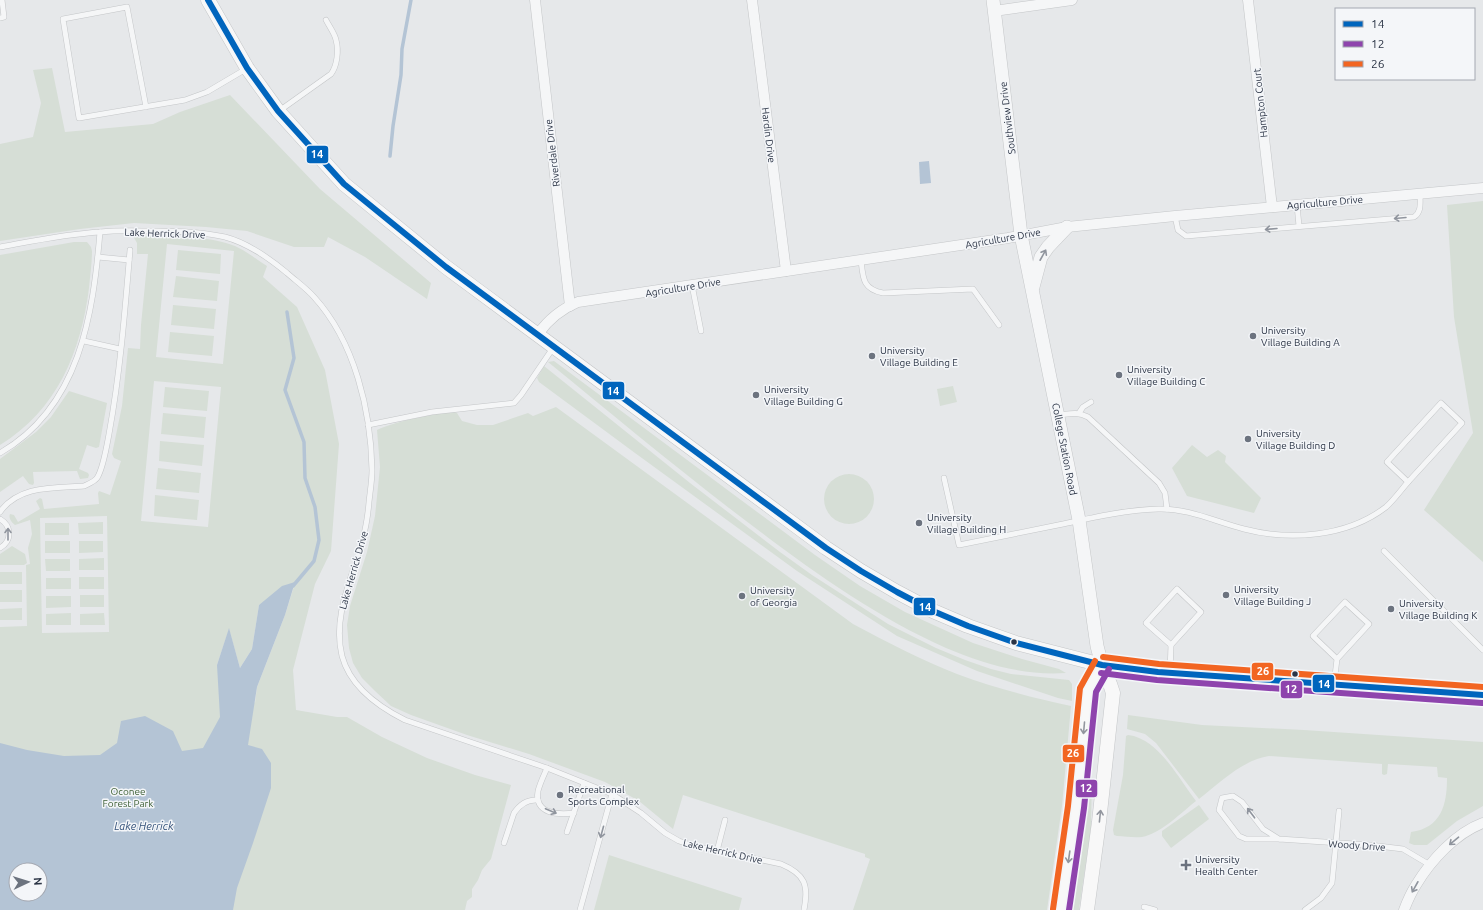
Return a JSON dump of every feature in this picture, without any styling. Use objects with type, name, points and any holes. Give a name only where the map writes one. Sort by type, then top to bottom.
[{"type":"main road","points":[[208,0],[247,68],[278,111],[344,184],[446,267],[826,548],[897,592],[933,611],[992,635],[1054,654],[1102,665],[1170,673],[1483,695]]},
{"type":"main road","points":[[1061,910],[1076,807],[1088,690],[1102,665]]},
{"type":"main road","name":"College Station Road","points":[[1087,910],[1099,822],[1113,693],[1102,665]]},
{"type":"street","name":"Riverdale Drive","points":[[535,0],[570,306]]},
{"type":"street","name":"Hardin Drive","points":[[752,0],[786,271]]},
{"type":"street","points":[[994,6],[1072,0]]},
{"type":"street","name":"Hampton Court","points":[[1248,0],[1272,207]]},
{"type":"street","name":"Southview Drive","points":[[994,6],[1021,235]]},
{"type":"street","name":"Agriculture Drive","points":[[538,334],[553,317],[578,302],[692,286],[1067,227],[1483,188]]},
{"type":"street","points":[[1032,291],[1041,258],[1048,247],[1067,227]]},
{"type":"street","name":"College Station Road","points":[[1021,235],[1079,520],[1097,646],[1102,665]]},
{"type":"street","points":[[1404,910],[1415,885],[1445,848],[1460,836],[1483,822]]},
{"type":"lane","points":[[0,18],[4,17],[2,0]]},
{"type":"lane","points":[[146,108],[127,7],[63,19],[79,118],[146,108],[197,96],[247,68]]},
{"type":"lane","points":[[278,111],[331,74],[333,71],[337,54],[336,39],[326,20]]},
{"type":"lane","points":[[1175,216],[1178,230],[1186,236],[1414,217],[1418,214],[1420,194]]},
{"type":"lane","points":[[1297,205],[1300,226]]},
{"type":"lane","name":"Lake Herrick Drive","points":[[0,247],[71,235],[100,232],[173,231],[226,237],[250,247],[273,262],[314,297],[331,319],[346,347],[365,406],[372,472],[369,505],[363,537],[348,584],[339,621],[342,656],[348,671],[356,683],[369,697],[386,710],[405,720],[547,768],[612,794],[628,803],[672,837],[694,846],[781,864],[790,868],[804,880],[807,890],[804,910]]},
{"type":"lane","points":[[0,453],[10,447],[39,423],[66,385],[84,341],[94,291],[100,232]]},
{"type":"lane","points":[[0,512],[6,505],[29,491],[84,486],[97,478],[106,450],[114,404],[130,250]]},
{"type":"lane","points":[[98,257],[129,260]]},
{"type":"lane","points":[[861,260],[864,280],[868,287],[874,291],[883,293],[973,288],[999,325]]},
{"type":"lane","points":[[692,286],[702,331]]},
{"type":"lane","points":[[84,341],[120,349]]},
{"type":"lane","points":[[368,425],[432,412],[514,403],[555,347]]},
{"type":"lane","points":[[1079,413],[1083,407],[1091,402]]},
{"type":"lane","points":[[944,478],[959,546],[1127,511],[1167,509],[1213,519],[1242,529],[1266,534],[1296,536],[1328,532],[1353,525],[1372,516],[1387,506],[1462,423],[1441,403],[1387,462],[1408,482]]},
{"type":"lane","points":[[1058,415],[1079,413],[1088,417],[1159,484],[1165,493],[1167,509]]},
{"type":"lane","points":[[0,519],[4,522],[9,531],[7,542],[0,548]]},
{"type":"lane","points":[[1384,550],[1483,650]]},
{"type":"lane","points":[[1170,673],[1171,645],[1201,612],[1177,589],[1146,623],[1171,645]]},
{"type":"lane","points":[[1334,685],[1337,659],[1369,624],[1345,602],[1313,636],[1337,659]]},
{"type":"lane","points":[[547,768],[538,792],[538,800],[541,806],[552,813],[574,813]]},
{"type":"lane","points":[[567,832],[584,783]]},
{"type":"lane","points":[[580,910],[612,794]]},
{"type":"lane","name":"Woody Drive","points":[[1279,839],[1263,829],[1242,802],[1233,796],[1222,798],[1219,810],[1239,836],[1246,839],[1279,839],[1370,845],[1404,849],[1430,865]]},
{"type":"lane","points":[[504,843],[517,808],[526,801],[538,800]]},
{"type":"lane","points":[[1305,910],[1321,898],[1332,883],[1338,811]]},
{"type":"lane","points":[[717,851],[725,820]]},
{"type":"lane","points":[[1144,907],[1154,910]]},
{"type":"green space","points":[[52,68],[65,132],[153,124],[180,112],[230,95],[320,189],[431,283],[427,299],[365,257],[328,237],[324,247],[294,247],[247,231],[134,223],[80,229],[0,241],[0,144],[33,137],[41,103],[33,70]]},
{"type":"green space","points":[[1483,201],[1483,562],[1424,510],[1473,433],[1454,317],[1447,205]]},
{"type":"green space","name":"Oconee Forest Park","points":[[133,236],[171,236],[224,242],[235,246],[267,266],[263,277],[297,307],[325,370],[339,444],[331,551],[315,584],[293,670],[296,710],[337,717],[347,717],[382,737],[427,758],[475,775],[511,785],[491,859],[482,870],[472,889],[472,897],[467,901],[465,910],[0,910],[0,627],[27,626],[26,565],[30,564],[28,548],[32,534],[30,520],[15,525],[11,520],[10,514],[14,515],[18,522],[40,509],[36,501],[40,498],[42,499],[44,509],[99,504],[99,491],[110,495],[121,461],[114,458],[112,454],[122,406],[128,348],[140,349],[148,254],[137,254],[137,243]],"holes":[[[167,244],[234,251],[223,364],[156,357]],[[154,381],[221,387],[208,527],[141,521]],[[107,516],[109,632],[42,633],[40,518]],[[295,583],[285,615],[257,687],[255,703],[217,665],[229,629],[240,668],[252,649],[259,605]]]},
{"type":"green space","points":[[74,242],[87,242],[92,251],[89,288],[85,312],[80,335],[72,357],[63,377],[51,397],[37,415],[20,431],[0,445],[0,255]]},
{"type":"green space","points":[[178,250],[221,254],[220,274],[176,270]]},
{"type":"green space","points":[[176,276],[219,281],[217,301],[173,297]]},
{"type":"green space","points":[[173,305],[216,309],[214,329],[171,325]]},
{"type":"green space","points":[[170,332],[214,336],[212,356],[168,352]]},
{"type":"green space","points":[[554,361],[815,555],[860,586],[905,612],[973,643],[1059,669],[1066,673],[1035,673],[990,664],[946,648],[888,619],[833,584],[755,528],[548,362]]},
{"type":"green space","points":[[544,366],[690,483],[780,552],[812,575],[888,624],[936,648],[991,669],[1011,674],[1069,680],[1072,684],[1072,701],[1058,698],[977,671],[897,636],[797,571],[539,382],[537,378]]},
{"type":"green space","points":[[953,386],[957,402],[940,406],[937,389]]},
{"type":"green space","points":[[165,387],[209,391],[207,411],[163,407]]},
{"type":"green space","points":[[69,391],[107,403],[99,447],[96,448],[87,445],[79,469],[88,473],[88,478],[80,479],[77,471],[33,472],[33,485],[29,484],[23,476],[0,492],[0,459],[36,432],[51,417]]},
{"type":"green space","points":[[556,407],[853,624],[917,657],[957,674],[1042,700],[1071,706],[1062,806],[1047,910],[853,910],[870,859],[865,857],[865,854],[683,795],[673,829],[639,801],[605,782],[529,754],[467,735],[411,715],[391,706],[362,678],[353,663],[349,648],[347,625],[350,606],[367,552],[375,516],[380,467],[377,430],[414,418],[454,412],[457,413],[462,421],[477,425],[493,425],[528,413],[533,416]]},
{"type":"green space","points":[[163,413],[206,417],[204,438],[161,434]]},
{"type":"green space","points":[[160,441],[204,445],[202,466],[159,461]]},
{"type":"green space","points":[[1192,445],[1207,457],[1218,450],[1226,456],[1225,462],[1261,498],[1254,513],[1187,496],[1172,468]]},
{"type":"green space","points":[[158,468],[201,473],[199,493],[156,489]]},
{"type":"green space","points":[[844,474],[854,474],[867,481],[874,494],[874,504],[867,517],[854,524],[844,524],[835,520],[828,513],[824,504],[824,494],[828,485],[835,478]]},
{"type":"green space","points":[[155,495],[199,500],[197,520],[154,516]]},
{"type":"green space","points":[[103,522],[103,534],[79,534],[78,523]]},
{"type":"green space","points":[[45,523],[69,523],[69,535],[45,535]]},
{"type":"green space","points":[[45,541],[70,541],[70,553],[45,553]]},
{"type":"green space","points":[[79,541],[103,541],[103,552],[79,553]]},
{"type":"green space","points":[[12,546],[25,554],[27,563],[24,565],[0,565],[0,554]]},
{"type":"green space","points":[[104,558],[104,570],[79,570],[79,559]]},
{"type":"green space","points":[[45,559],[70,559],[70,571],[46,571]]},
{"type":"green space","points":[[0,572],[22,572],[22,584],[0,584]]},
{"type":"green space","points":[[79,577],[104,577],[104,589],[79,589]]},
{"type":"green space","points":[[46,578],[71,578],[71,589],[46,589]]},
{"type":"green space","points":[[0,590],[22,590],[22,602],[0,602]]},
{"type":"green space","points":[[80,595],[104,595],[104,607],[80,607]]},
{"type":"green space","points":[[46,596],[71,596],[71,607],[46,608]]},
{"type":"green space","points":[[22,608],[22,620],[0,620],[0,609]]},
{"type":"green space","points":[[71,613],[71,625],[46,625],[46,614]]},
{"type":"green space","points":[[104,613],[105,625],[80,625],[80,614]]},
{"type":"green space","points":[[1128,715],[1202,725],[1483,742],[1483,806],[1457,821],[1427,845],[1414,845],[1409,843],[1411,832],[1421,830],[1429,826],[1436,820],[1444,806],[1447,778],[1438,777],[1437,767],[1388,764],[1387,774],[1384,775],[1382,774],[1382,764],[1269,756],[1259,758],[1241,767],[1223,779],[1199,799],[1156,743],[1145,734],[1127,729]]},
{"type":"green space","points":[[1092,720],[1097,721],[1092,771],[1091,828],[1079,910],[1070,910],[1082,817]]},
{"type":"green space","points":[[1128,735],[1149,743],[1158,751],[1175,771],[1196,801],[1156,832],[1142,837],[1117,836],[1114,835],[1113,830],[1123,775],[1126,736]]},
{"type":"green space","points":[[1199,805],[1209,819],[1171,848],[1162,836],[1162,831]]},
{"type":"green space","points":[[609,855],[742,898],[739,910],[594,910]]},
{"type":"water","points":[[929,161],[931,183],[920,184],[919,162]]},
{"type":"water","name":"Lake Herrick","points":[[295,582],[285,615],[257,687],[248,745],[262,749],[271,763],[271,788],[237,888],[233,910],[0,910],[0,743],[27,750],[64,756],[100,755],[117,743],[121,721],[145,716],[173,731],[182,751],[203,748],[220,717],[217,665],[229,628],[240,668],[252,649],[259,605],[282,586]]},
{"type":"waterway","points":[[390,156],[401,75],[402,49],[411,0]]},
{"type":"waterway","points":[[287,312],[294,358],[285,390],[304,442],[305,478],[315,507],[319,540],[314,561],[293,586]]},
{"type":"transit line","name":"14","points":[[208,0],[247,68],[278,111],[344,184],[446,267],[826,548],[897,592],[933,611],[968,626],[1016,643],[1102,665],[1158,672],[1483,695]]},
{"type":"transit line","name":"26","points":[[1103,657],[1159,664],[1483,687]]},
{"type":"transit line","name":"26","points":[[1053,909],[1068,806],[1080,688],[1095,661]]},
{"type":"transit line","name":"12","points":[[1069,910],[1084,808],[1096,692],[1109,669]]},
{"type":"transit line","name":"12","points":[[1101,673],[1157,680],[1482,703]]},
{"type":"place","name":"University Village Building A","points":[[1253,336]]},
{"type":"place","name":"University Village Building E","points":[[872,356]]},
{"type":"place","name":"University Village Building C","points":[[1119,375]]},
{"type":"place","name":"University Village Building G","points":[[756,395]]},
{"type":"place","name":"University Village Building D","points":[[1248,439]]},
{"type":"place","name":"University Village Building H","points":[[919,523]]},
{"type":"place","name":"University Village Building J","points":[[1226,595]]},
{"type":"place","name":"University of Georgia","points":[[742,596]]},
{"type":"place","name":"University Village Building K","points":[[1391,609]]},
{"type":"place","name":"Recreational Sports Complex","points":[[560,795]]},
{"type":"place","name":"University Health Center","points":[[1186,865]]}]
